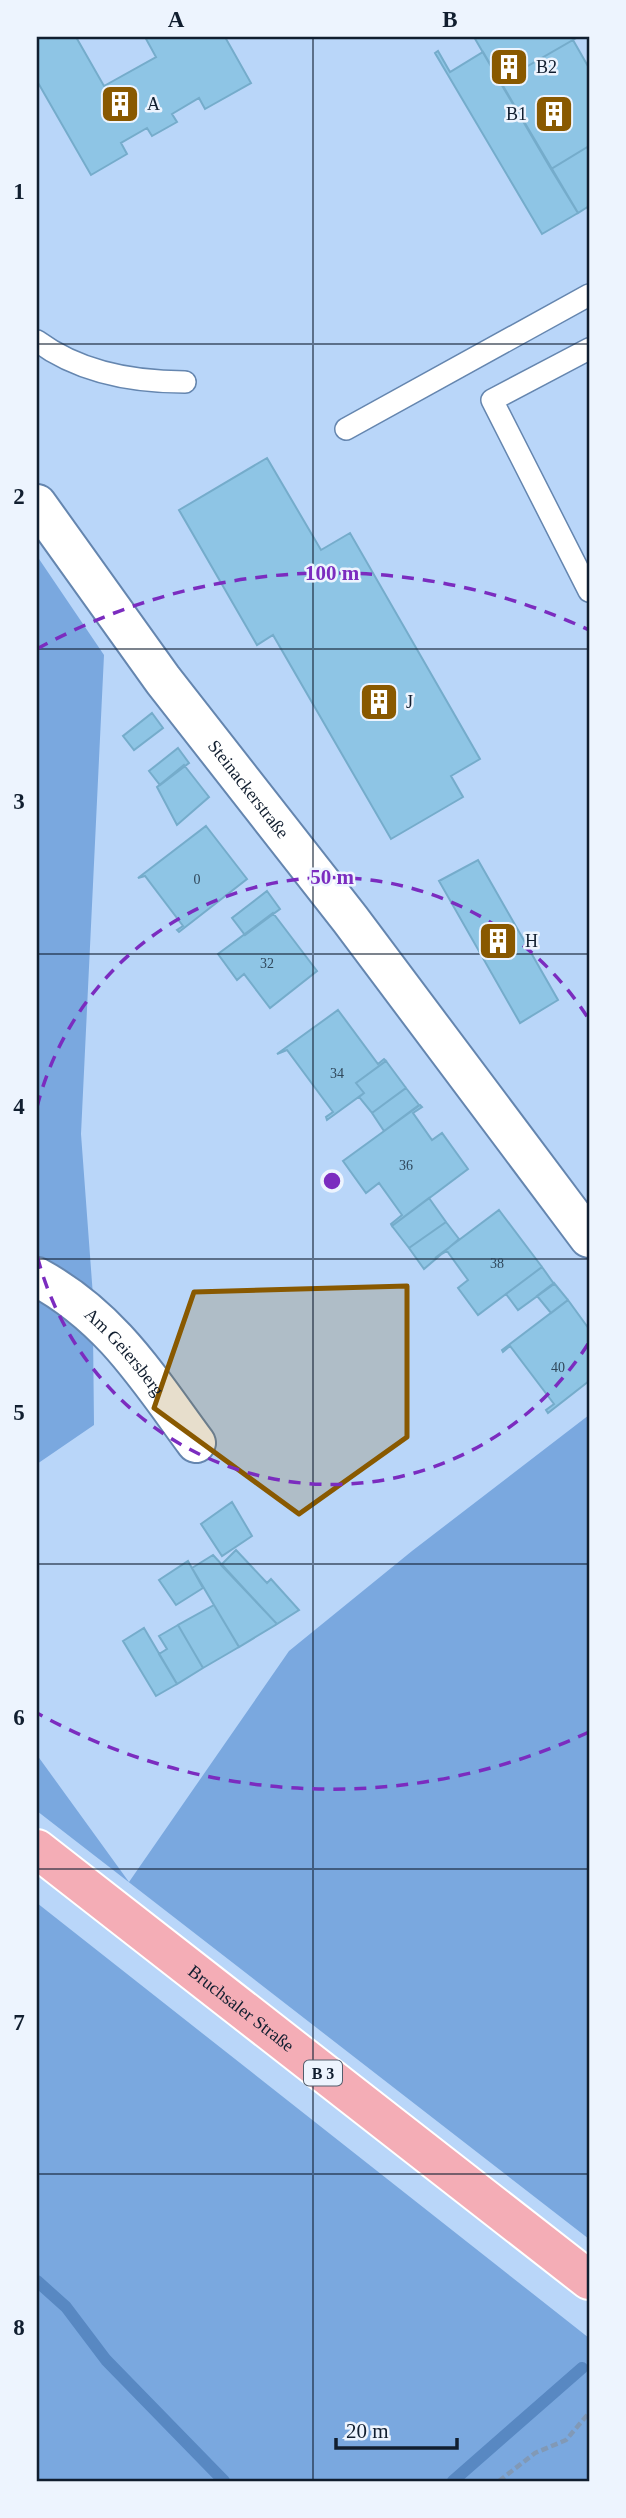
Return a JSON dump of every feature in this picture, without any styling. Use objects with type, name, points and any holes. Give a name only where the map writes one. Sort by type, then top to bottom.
[{"type":"main road","name":"Bruchsaler Straße","points":[[47,1857],[589,2280]]},
{"type":"street","name":"Steinackerstraße","points":[[37,505],[163,680],[350,919],[589,1238]]},
{"type":"street","name":"Am Geiersberg","points":[[37,1278],[70,1295],[130,1352],[196,1443]]},
{"type":"lane","points":[[346,429],[589,295]]},
{"type":"lane","points":[[37,341],[60,358],[143,382],[185,382]]},
{"type":"lane","points":[[589,349],[492,400],[589,591]]},
{"type":"path","points":[[499,2481],[535,2453],[566,2440],[589,2413]]},
{"type":"highlighted area","points":[[407,1286],[407,1437],[299,1514],[154,1408],[194,1292]]},
{"type":"shaded area","points":[[37,556],[104,655],[81,1134],[93,1296],[37,1260]]},
{"type":"shaded area","points":[[37,1291],[93,1332],[94,1425],[37,1464]]},
{"type":"shaded area","points":[[589,1415],[589,2239],[37,1811],[37,1755],[129,1882],[289,1651],[412,1551]]},
{"type":"shaded area","points":[[37,1903],[589,2338],[589,2481],[37,2481]]},
{"type":"building","name":"A","points":[[37,37],[76,37],[104,86],[156,57],[145,37],[225,37],[251,83],[205,109],[199,98],[172,114],[177,122],[152,136],[147,128],[121,143],[127,154],[91,175],[37,81]]},
{"type":"building","name":"B2","points":[[474,37],[578,37],[500,82]]},
{"type":"building","name":"B1","points":[[573,40],[589,68],[589,146],[551,169],[500,82]]},
{"type":"building","points":[[438,51],[450,72],[483,52],[578,213],[542,234],[435,53]]},
{"type":"building","points":[[589,146],[589,206],[578,213],[551,169]]},
{"type":"building","name":"J","points":[[267,458],[321,550],[350,533],[480,759],[451,776],[463,797],[391,839],[273,635],[257,645],[179,510]]},
{"type":"building","points":[[152,713],[163,728],[134,750],[123,736]]},
{"type":"building","points":[[178,748],[189,763],[160,785],[149,771]]},
{"type":"building","points":[[184,765],[209,797],[177,825],[157,787]]},
{"type":"building","points":[[206,826],[247,879],[179,932],[177,930],[183,926],[145,876],[138,878]]},
{"type":"building","name":"H","points":[[478,860],[558,1000],[520,1023],[439,881]]},
{"type":"building","points":[[267,891],[280,909],[245,935],[232,918]]},
{"type":"building","points":[[273,913],[317,971],[270,1008],[244,974],[237,980],[218,954]]},
{"type":"building","points":[[338,1010],[378,1064],[384,1059],[386,1061],[356,1083],[364,1093],[327,1120],[326,1117],[333,1112],[287,1050],[277,1054]]},
{"type":"building","points":[[386,1061],[406,1088],[372,1113],[359,1097],[364,1093],[356,1083]]},
{"type":"building","points":[[406,1088],[419,1105],[384,1131],[372,1113]]},
{"type":"building","points":[[420,1105],[422,1107],[413,1113],[432,1140],[442,1133],[468,1169],[392,1226],[402,1215],[379,1183],[366,1193],[343,1161]]},
{"type":"building","points":[[429,1198],[446,1222],[409,1248],[392,1226]]},
{"type":"building","points":[[499,1210],[542,1267],[478,1315],[458,1288],[468,1280],[447,1251],[435,1258]]},
{"type":"building","points":[[446,1222],[459,1239],[424,1269],[409,1248]]},
{"type":"building","points":[[542,1267],[554,1284],[518,1310],[506,1294]]},
{"type":"building","points":[[554,1283],[568,1300],[551,1313],[537,1296]]},
{"type":"building","points":[[568,1300],[589,1329],[589,1381],[548,1413],[546,1410],[554,1404],[510,1346],[503,1352],[502,1350]]},
{"type":"building","points":[[232,1502],[252,1536],[222,1556],[201,1524]]},
{"type":"building","points":[[236,1550],[267,1583],[271,1579],[299,1610],[277,1624],[221,1565]]},
{"type":"building","points":[[213,1555],[277,1624],[239,1647],[192,1568]]},
{"type":"building","points":[[188,1561],[203,1588],[176,1605],[159,1580]]},
{"type":"building","points":[[214,1605],[239,1647],[203,1668],[178,1625]]},
{"type":"building","points":[[178,1625],[203,1668],[177,1684],[159,1654],[167,1649],[159,1636]]},
{"type":"building","points":[[144,1628],[177,1684],[156,1696],[123,1641]]},
{"type":"waterway","points":[[37,2281],[66,2307],[106,2360],[224,2481]]},
{"type":"waterway","points":[[453,2481],[582,2368]]},
{"type":"place","name":"B2","points":[[509,67]]},
{"type":"place","name":"A","points":[[120,104]]},
{"type":"place","name":"B1","points":[[554,114]]},
{"type":"place","name":"J","points":[[379,702]]},
{"type":"place","name":"H","points":[[498,941]]}]
